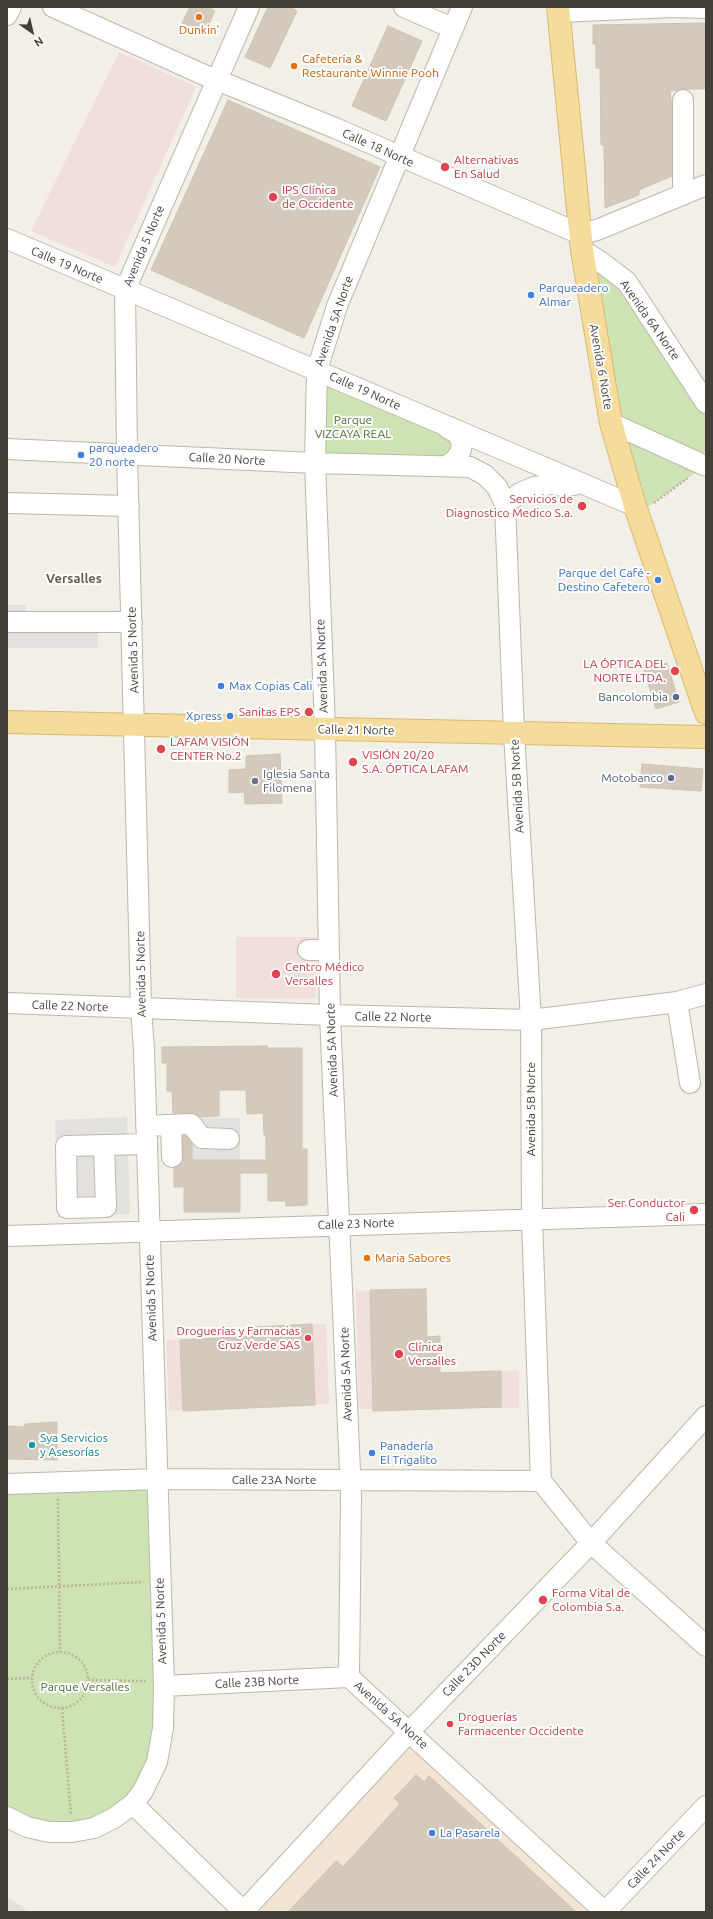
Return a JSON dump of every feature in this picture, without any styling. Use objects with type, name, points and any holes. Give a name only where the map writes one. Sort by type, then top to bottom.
[{"type":"main road","name":"Avenida 6 Norte","points":[[558,10],[581,242],[611,423],[636,510],[706,714]]},
{"type":"main road","name":"Calle 21 Norte","points":[[7,722],[706,737]]},
{"type":"street","points":[[7,15],[10,7]]},
{"type":"street","name":"Calle 18 Norte","points":[[53,7],[398,157],[581,242]]},
{"type":"street","name":"Avenida 5 Norte","points":[[7,1817],[27,1827],[42,1830],[72,1832],[94,1828],[114,1818],[133,1804],[143,1791],[157,1762],[163,1728],[156,1684],[160,1581],[147,1135],[141,1008],[135,724],[128,506],[125,290],[216,79],[249,7]]},
{"type":"street","points":[[404,7],[452,28]]},
{"type":"street","name":"Avenida 5A Norte","points":[[462,7],[337,306],[317,370],[315,463],[325,729],[330,1016],[350,1480],[349,1678],[605,1912]]},
{"type":"street","points":[[558,10],[673,7],[706,8]]},
{"type":"street","points":[[683,100],[683,195]]},
{"type":"street","points":[[581,242],[597,230],[706,185]]},
{"type":"street","name":"Calle 19 Norte","points":[[7,238],[125,290],[317,370],[445,427],[582,484],[636,510]]},
{"type":"street","name":"Avenida 6A Norte","points":[[581,242],[601,262],[627,282],[706,403]]},
{"type":"street","points":[[611,423],[706,466]]},
{"type":"street","points":[[445,427],[458,434],[462,442],[461,450],[456,459],[447,466]]},
{"type":"street","name":"Calle 20 Norte","points":[[7,449],[315,463],[470,467]]},
{"type":"street","name":"Avenida 5B Norte","points":[[470,467],[485,475],[497,487],[505,504],[514,733],[531,1020],[532,1219],[541,1481]]},
{"type":"street","points":[[505,504],[520,493],[534,487],[550,484],[562,486],[582,484]]},
{"type":"street","points":[[8,503],[128,506]]},
{"type":"street","points":[[7,622],[132,622]]},
{"type":"street","points":[[308,950],[329,950]]},
{"type":"street","name":"Calle 22 Norte","points":[[7,1004],[330,1016],[531,1020],[677,1002],[706,994]]},
{"type":"street","points":[[677,1002],[690,1083]]},
{"type":"street","points":[[104,1145],[147,1135],[171,1125],[191,1124],[202,1138],[229,1139]]},
{"type":"street","points":[[171,1125],[172,1157]]},
{"type":"street","name":"Calle 23 Norte","points":[[7,1236],[706,1214]]},
{"type":"street","name":"Calle 23D Norte","points":[[244,1912],[409,1732],[591,1543],[706,1416]]},
{"type":"street","name":"Calle 23A Norte","points":[[7,1484],[157,1479],[541,1481]]},
{"type":"street","points":[[541,1481],[591,1543],[706,1646]]},
{"type":"street","name":"Calle 23B Norte","points":[[156,1684],[349,1678]]},
{"type":"street","points":[[133,1804],[244,1912]]},
{"type":"street","name":"Calle 24 Norte","points":[[605,1912],[706,1806]]},
{"type":"path","points":[[636,510],[706,466]]},
{"type":"path","points":[[58,1496],[60,1652]]},
{"type":"path","points":[[7,1589],[160,1581]]},
{"type":"path","points":[[60,1652],[71,1654],[80,1660],[86,1669],[88,1680],[86,1690],[81,1699],[72,1705],[62,1708],[53,1707],[41,1700],[33,1688],[32,1678],[38,1663],[44,1657],[52,1653],[60,1652]]},
{"type":"path","points":[[7,1679],[32,1678]]},
{"type":"path","points":[[88,1680],[156,1684]]},
{"type":"path","points":[[62,1708],[71,1815]]},
{"type":"shaded area","points":[[119,52],[196,87],[115,267],[31,231]]},
{"type":"shaded area","points":[[7,605],[26,605],[26,614],[98,615],[98,648],[7,648]]},
{"type":"shaded area","name":"Centro Médico Versalles","points":[[236,937],[316,937],[316,998],[236,998]]},
{"type":"shaded area","points":[[127,1117],[130,1214],[58,1217],[55,1120]]},
{"type":"shaded area","points":[[240,1118],[240,1160],[164,1161],[164,1119]]},
{"type":"shaded area","name":"Clínica Versalles","points":[[426,1289],[427,1337],[440,1337],[440,1372],[519,1371],[519,1408],[359,1409],[356,1291]]},
{"type":"shaded area","points":[[326,1324],[329,1404],[169,1411],[166,1340],[255,1336],[255,1327]]},
{"type":"shaded area","name":"La Pasarela","points":[[409,1732],[605,1912],[244,1912]]},
{"type":"shaded area","points":[[7,1896],[29,1912],[7,1912]]},
{"type":"green space","points":[[601,262],[706,403],[706,451],[691,459],[706,465],[638,514],[585,273]]},
{"type":"green space","name":"Parque VIZCAYA REAL","points":[[317,370],[458,434],[456,459],[315,463]]},
{"type":"green space","name":"Parque Versalles","points":[[157,1479],[164,1686],[143,1791],[94,1828],[7,1817],[7,1484]]},
{"type":"building","name":"Dunkin'","points":[[190,7],[207,7],[215,11],[204,34],[182,23]]},
{"type":"building","points":[[268,7],[290,7],[297,11],[270,68],[245,57]]},
{"type":"building","points":[[706,23],[706,89],[683,89],[670,91],[672,109],[672,176],[639,190],[639,195],[605,208],[604,145],[601,145],[600,68],[596,68],[596,44],[593,44],[593,25]]},
{"type":"building","points":[[388,26],[422,41],[386,121],[352,106]]},
{"type":"building","name":"IPS Clínica de Occidente","points":[[228,100],[380,167],[304,338],[151,270]]},
{"type":"building","points":[[667,663],[679,702],[656,709],[644,670]]},
{"type":"building","name":"Iglesia Santa Filomena","points":[[280,754],[282,803],[245,804],[244,792],[229,793],[229,770],[246,769],[246,756]]},
{"type":"building","name":"Motobanco","points":[[642,764],[703,769],[701,791],[640,787]]},
{"type":"building","points":[[267,1046],[267,1048],[302,1048],[302,1149],[307,1149],[307,1205],[286,1206],[286,1201],[268,1201],[268,1173],[240,1173],[240,1212],[184,1212],[184,1187],[174,1187],[174,1168],[182,1163],[183,1136],[186,1136],[192,1143],[192,1160],[266,1160],[266,1136],[264,1135],[263,1113],[247,1114],[246,1090],[219,1090],[219,1116],[200,1117],[190,1113],[173,1113],[172,1091],[167,1091],[167,1063],[162,1063],[162,1047]]},
{"type":"building","name":"Clínica Versalles","points":[[426,1289],[427,1337],[440,1336],[440,1373],[501,1371],[501,1407],[373,1411],[370,1290]]},
{"type":"building","points":[[312,1324],[315,1405],[183,1411],[180,1340],[255,1336],[255,1327]]},
{"type":"building","name":"Sya Servicios y Asesorías","points":[[57,1422],[57,1460],[7,1459],[7,1426],[24,1427],[25,1424]]},
{"type":"building","name":"La Pasarela","points":[[416,1775],[424,1782],[429,1776],[576,1912],[288,1912],[336,1861],[343,1867],[400,1804],[394,1798]]},
{"type":"place","name":"Dunkin'","points":[[199,17]]},
{"type":"place","name":"Cafetería & Restaurante Winnie Pooh","points":[[294,66]]},
{"type":"place","name":"Alternativas En Salud","points":[[445,167]]},
{"type":"place","name":"IPS Clínica de Occidente","points":[[273,197]]},
{"type":"place","name":"Parqueadero Almar","points":[[531,295]]},
{"type":"place","name":"parqueadero 20 norte","points":[[81,455]]},
{"type":"place","name":"Servicios de Diagnostico Medico S.a.","points":[[582,506]]},
{"type":"place","name":"Parque del Café - Destino Cafetero","points":[[658,580]]},
{"type":"place","name":"LA ÓPTICA DEL NORTE LTDA.","points":[[675,671]]},
{"type":"place","name":"Max Copias Cali","points":[[221,686]]},
{"type":"place","name":"Bancolombia","points":[[676,697]]},
{"type":"place","name":"Sanitas EPS","points":[[309,712]]},
{"type":"place","name":"Xpress","points":[[230,716]]},
{"type":"place","name":"LAFAM VISIÓN CENTER No.2","points":[[161,749]]},
{"type":"place","name":"VISIÓN 20/20 S.A. ÓPTICA LAFAM","points":[[353,762]]},
{"type":"place","name":"Motobanco","points":[[671,778]]},
{"type":"place","name":"Iglesia Santa Filomena","points":[[255,781]]},
{"type":"place","name":"Centro Médico Versalles","points":[[276,974]]},
{"type":"place","name":"Ser Conductor Cali","points":[[694,1210]]},
{"type":"place","name":"Maria Sabores","points":[[367,1258]]},
{"type":"place","name":"Droguerías y Farmacias Cruz Verde SAS","points":[[308,1338]]},
{"type":"place","name":"Clínica Versalles","points":[[399,1354]]},
{"type":"place","name":"Sya Servicios y Asesorías","points":[[32,1445]]},
{"type":"place","name":"Panadería El Trigalito","points":[[372,1453]]},
{"type":"place","name":"Forma Vital de Colombia S.a.","points":[[543,1600]]},
{"type":"place","name":"Droguerías Farmacenter Occidente","points":[[450,1724]]},
{"type":"place","name":"La Pasarela","points":[[432,1833]]},
{"type":"district","name":"Versalles","points":[[74,579]]}]
